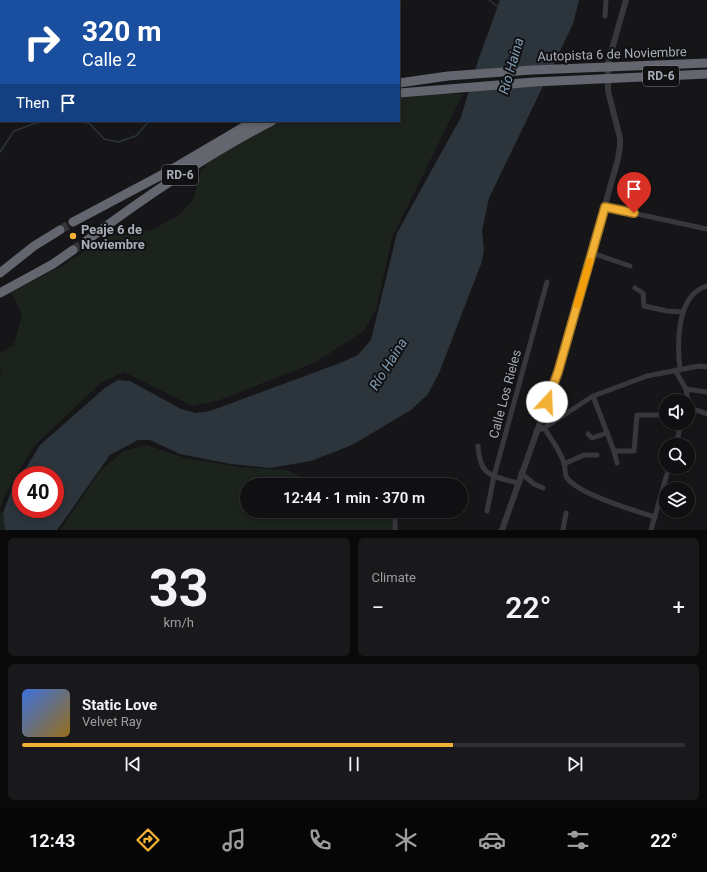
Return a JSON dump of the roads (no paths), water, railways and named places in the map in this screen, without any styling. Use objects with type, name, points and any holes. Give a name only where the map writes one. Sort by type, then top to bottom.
[{"type":"highway","name":"Autopista 6 de Noviembre","points":[[400,83],[448,76],[615,65],[707,63]]},
{"type":"highway","name":"Autopista 6 de Noviembre","points":[[400,93],[614,78],[707,74]]},
{"type":"highway","name":"RD-6","points":[[73,222],[169,172],[252,122]]},
{"type":"highway","name":"RD-6","points":[[86,241],[195,164],[228,144],[270,122]]},
{"type":"highway","points":[[0,273],[34,246],[60,230]]},
{"type":"highway","points":[[0,293],[53,264],[73,250]]},
{"type":"street","points":[[604,16],[606,0]]},
{"type":"street","points":[[502,530],[517,482],[558,372],[605,207],[620,146],[616,117],[608,91],[608,63],[626,0]]},
{"type":"street","points":[[605,207],[707,229]]},
{"type":"street","points":[[592,253],[630,266]]},
{"type":"street","name":"Calle Los Rieles","points":[[487,511],[494,476],[547,282]]},
{"type":"street","points":[[687,394],[677,370],[678,334],[683,312],[690,298],[702,288],[707,286]]},
{"type":"street","points":[[635,288],[643,293],[644,306],[668,311],[683,312]]},
{"type":"street","points":[[536,431],[544,428],[593,396],[647,376],[699,366],[707,367]]},
{"type":"street","points":[[686,389],[707,392]]},
{"type":"street","points":[[593,396],[614,451],[617,463]]},
{"type":"street","points":[[695,410],[707,414]]},
{"type":"street","points":[[614,451],[634,451],[637,416],[659,415]]},
{"type":"street","points":[[544,428],[556,446],[564,464],[567,478],[583,489],[630,509],[655,517]]},
{"type":"street","points":[[588,434],[592,438],[607,433]]},
{"type":"street","points":[[478,446],[480,463],[494,476],[517,482]]},
{"type":"street","points":[[564,464],[584,455],[597,455]]},
{"type":"street","points":[[521,473],[534,484],[542,488]]},
{"type":"street","points":[[651,530],[667,474]]},
{"type":"street","points":[[563,530],[566,513]]},
{"type":"street","points":[[395,518],[395,530]]},
{"type":"water","name":"Río Haina","points":[[500,0],[579,0],[573,24],[489,198],[482,230],[484,251],[481,264],[439,373],[428,394],[411,410],[352,445],[311,461],[270,468],[231,464],[180,454],[150,440],[138,440],[110,455],[57,530],[5,530],[3,513],[12,490],[12,518],[64,518],[64,466],[27,466],[40,445],[106,387],[118,380],[130,381],[181,409],[196,413],[210,411],[358,355],[371,340],[397,233],[461,117],[479,58]]},
{"type":"waterway","points":[[489,0],[497,6]]},
{"type":"waterway","points":[[0,152],[14,131],[43,122]]},
{"type":"waterway","points":[[83,122],[90,124],[104,139],[118,142],[136,136],[148,122]]},
{"type":"tunnel","points":[[60,230],[73,222]]},
{"type":"tunnel","points":[[73,250],[86,241]]},
{"type":"place","name":"Peaje 6 de Noviembre","points":[[73,236]]}]
